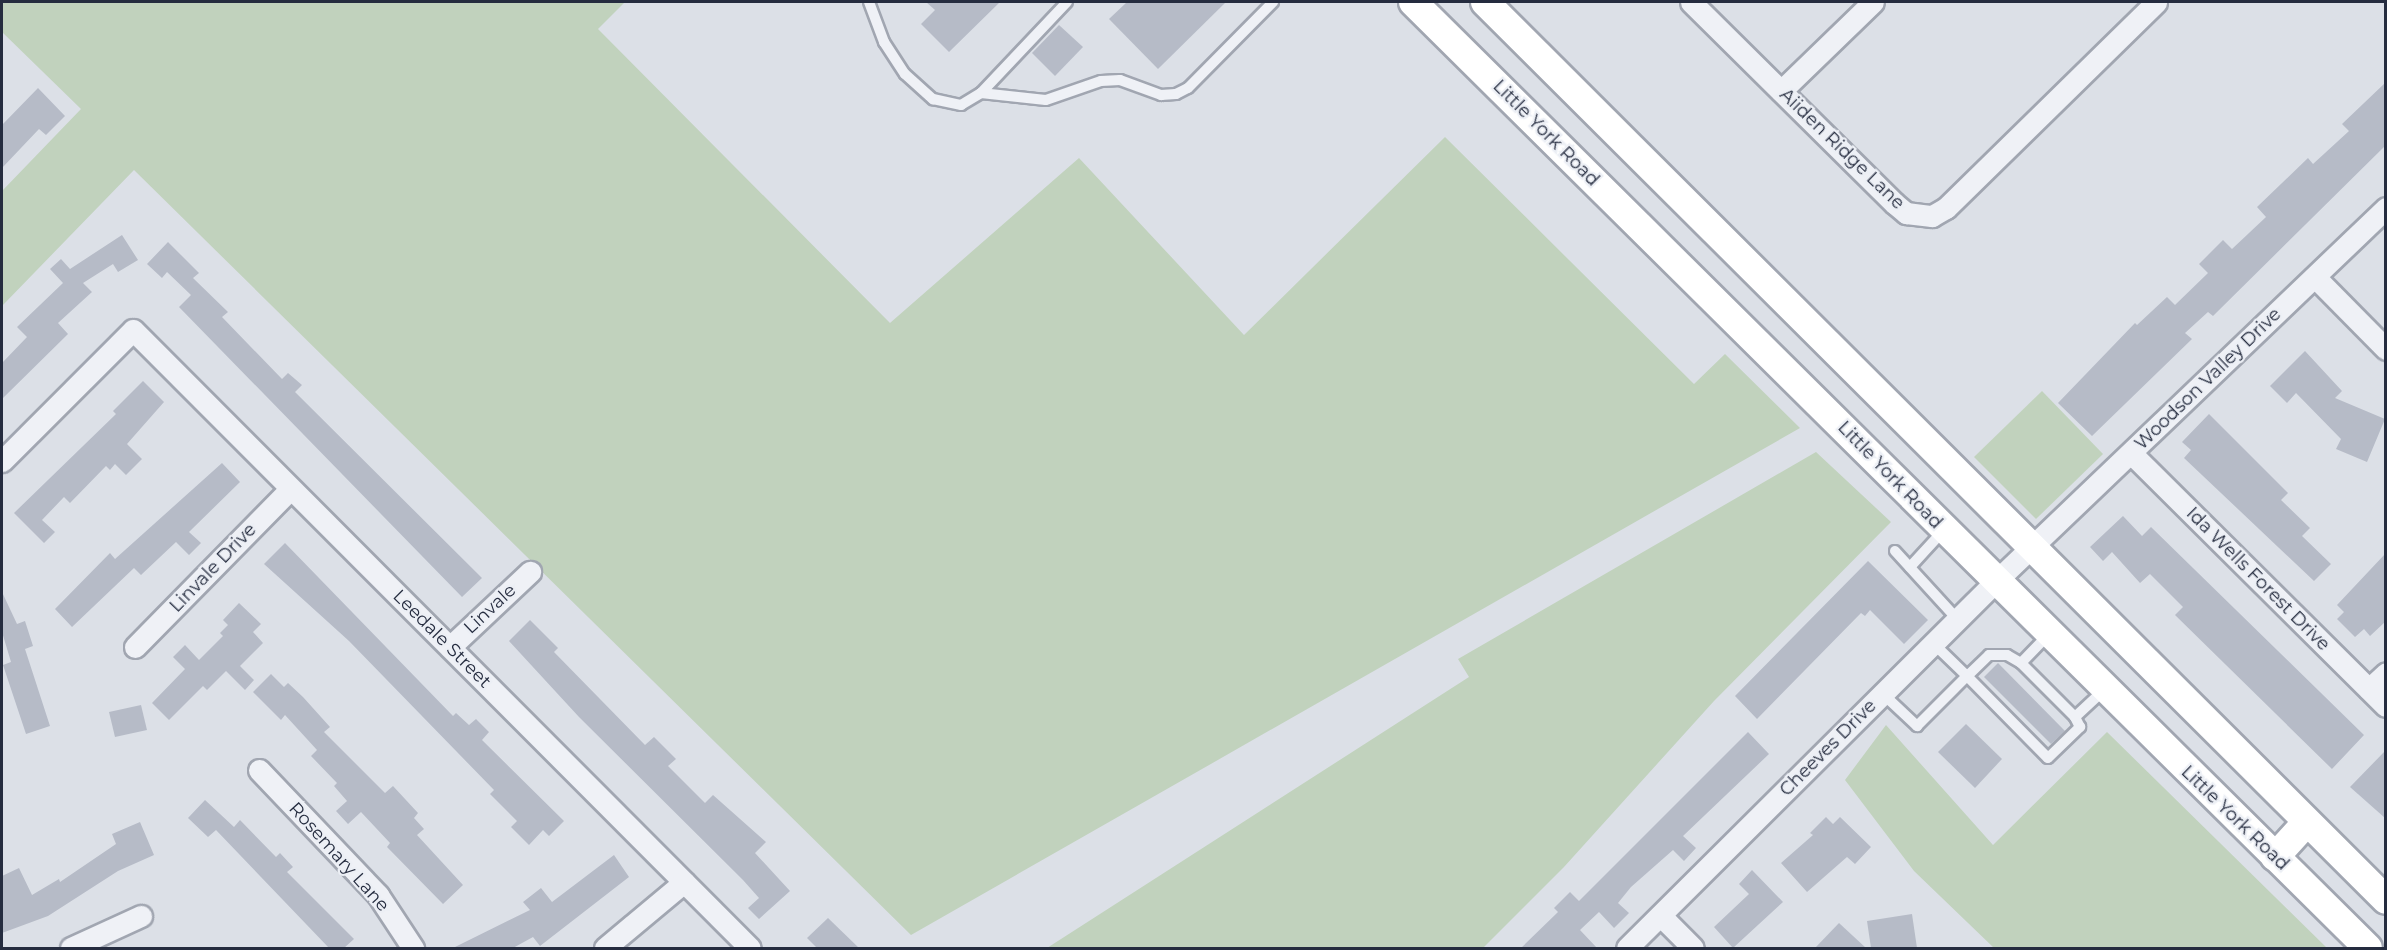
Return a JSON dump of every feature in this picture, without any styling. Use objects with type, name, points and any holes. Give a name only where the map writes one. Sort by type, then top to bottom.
[{"type":"main road","name":"Little York Road","points":[[1413,2],[2048,635],[2368,948]]},
{"type":"main road","points":[[1485,2],[2385,900]]},
{"type":"main road","points":[[2275,857],[2307,822]]},
{"type":"street","name":"Aiiden Ridge Lane","points":[[1691,2],[1894,203],[1906,213],[1932,216],[1946,208],[2156,2]]},
{"type":"street","points":[[1781,91],[1873,2]]},
{"type":"street","name":"Woodson Valley Drive","points":[[2030,548],[2385,208]]},
{"type":"street","points":[[2315,277],[2385,349]]},
{"type":"street","name":"Leedale Street","points":[[2,461],[133,330],[750,948]]},
{"type":"street","name":"Ida Wells Forest Drive","points":[[2131,453],[2385,706]]},
{"type":"street","name":"Linvale Drive","points":[[135,647],[290,489]]},
{"type":"street","name":"Cheeves Drive","points":[[1627,948],[2030,548]]},
{"type":"street","name":"Linvale","points":[[450,647],[530,572]]},
{"type":"street","points":[[2369,689],[2385,673]]},
{"type":"street","name":"Rosemary Lane","points":[[259,770],[378,895],[414,948]]},
{"type":"street","points":[[605,948],[684,882]]},
{"type":"street","points":[[71,948],[141,916]]},
{"type":"street","points":[[1661,916],[1693,948]]},
{"type":"lane","points":[[869,2],[884,42],[905,74],[933,99],[961,105],[981,93],[1067,2]]},
{"type":"lane","points":[[981,93],[1046,100],[1101,81],[1120,80],[1161,95],[1176,94],[1188,88],[1273,2]]},
{"type":"lane","points":[[1910,567],[1944,530]]},
{"type":"lane","points":[[1895,551],[1957,619]]},
{"type":"lane","points":[[2020,663],[2048,635]]},
{"type":"lane","points":[[1883,694],[1917,726],[1967,676],[1989,655],[2007,655],[2020,663],[2075,717],[2080,727],[2048,758],[1967,676],[1933,643]]},
{"type":"lane","points":[[2075,717],[2104,689]]},
{"type":"green space","points":[[2,2],[625,2],[598,29],[890,323],[1079,158],[1244,335],[1445,137],[1694,384],[1725,354],[1800,428],[911,935],[134,170],[2,306],[2,191],[81,109],[2,32]]},
{"type":"green space","points":[[2042,391],[2103,454],[2036,519],[1974,457]]},
{"type":"green space","points":[[1816,452],[1891,522],[1714,701],[1564,867],[1483,948],[1047,948],[1469,677],[1458,659]]},
{"type":"green space","points":[[1886,725],[1993,845],[2107,732],[2327,948],[1994,948],[1914,871],[1845,780]]},
{"type":"building","points":[[926,2],[1000,2],[949,52],[921,24],[935,10]]},
{"type":"building","points":[[1127,2],[1226,2],[1158,69],[1109,19]]},
{"type":"building","points":[[1059,25],[1083,47],[1055,76],[1032,53]]},
{"type":"building","points":[[2385,83],[2385,146],[2213,316],[2208,312],[2185,333],[2192,339],[2092,436],[2058,403],[2135,323],[2137,325],[2167,297],[2175,305],[2208,273],[2199,264],[2223,240],[2232,249],[2266,217],[2257,207],[2308,158],[2313,164],[2349,131],[2342,124]]},
{"type":"building","points":[[38,88],[65,116],[46,135],[39,129],[2,168],[2,125]]},
{"type":"building","points":[[122,235],[138,260],[118,272],[113,264],[83,283],[92,292],[58,323],[68,334],[2,399],[2,363],[27,337],[17,327],[63,283],[50,269],[61,259],[70,269]]},
{"type":"building","points":[[168,242],[199,273],[193,278],[228,312],[222,317],[282,379],[288,373],[302,385],[295,392],[482,578],[462,597],[179,307],[191,295],[167,272],[162,278],[147,264]]},
{"type":"building","points":[[2305,351],[2342,391],[2335,398],[2385,419],[2367,462],[2336,449],[2341,439],[2296,393],[2287,403],[2270,386]]},
{"type":"building","points":[[143,381],[164,402],[127,444],[142,459],[126,475],[115,464],[110,470],[106,466],[70,503],[64,497],[42,520],[55,532],[44,543],[14,513],[116,414],[113,411]]},
{"type":"building","points":[[2209,414],[2288,493],[2281,500],[2310,528],[2302,536],[2331,564],[2314,581],[2184,458],[2191,450],[2182,442]]},
{"type":"building","points":[[222,463],[240,482],[189,532],[201,543],[189,555],[176,542],[141,575],[134,568],[72,627],[55,609],[110,553],[115,559]]},
{"type":"building","points":[[2123,516],[2142,536],[2151,527],[2364,735],[2332,769],[2175,615],[2183,607],[2150,574],[2140,583],[2112,552],[2103,561],[2090,547]]},
{"type":"building","points":[[285,543],[453,716],[456,713],[469,725],[476,719],[489,732],[482,740],[564,821],[549,836],[543,830],[529,845],[511,827],[517,821],[490,794],[494,790],[349,641],[264,564]]},
{"type":"building","points":[[2385,554],[2385,622],[2370,636],[2364,629],[2355,637],[2337,619],[2344,612],[2337,605]]},
{"type":"building","points":[[1868,561],[1928,620],[1904,644],[1870,610],[1865,616],[1861,613],[1757,719],[1735,696]]},
{"type":"building","points":[[2,592],[17,624],[25,621],[33,646],[25,649],[50,726],[26,734],[3,665],[11,662],[2,632]]},
{"type":"building","points":[[239,603],[261,624],[253,632],[263,643],[240,666],[254,680],[245,690],[226,671],[207,690],[203,686],[169,720],[152,703],[185,669],[173,657],[185,645],[199,660],[223,636],[220,633],[228,625],[223,620]]},
{"type":"building","points":[[530,620],[558,648],[554,652],[645,745],[654,737],[676,759],[668,766],[705,803],[713,795],[766,842],[755,853],[790,891],[759,919],[748,908],[759,898],[743,880],[579,717],[509,641]]},
{"type":"building","points":[[1998,663],[2065,731],[2051,744],[1984,677]]},
{"type":"building","points":[[271,674],[284,687],[288,683],[303,697],[330,727],[324,732],[385,793],[393,786],[418,813],[414,818],[424,829],[417,835],[463,885],[443,904],[387,847],[390,843],[361,812],[348,824],[336,811],[347,801],[334,786],[337,783],[311,756],[317,750],[285,715],[281,720],[253,692]]},
{"type":"building","points":[[141,705],[147,730],[115,737],[109,712]]},
{"type":"building","points":[[1966,724],[2002,759],[1975,788],[1938,752]]},
{"type":"building","points":[[1748,732],[1769,754],[1683,836],[1696,848],[1684,861],[1673,850],[1631,887],[1618,903],[1629,913],[1614,928],[1599,912],[1580,930],[1597,948],[1521,948],[1558,912],[1554,908],[1570,892],[1579,901]]},
{"type":"building","points":[[2385,751],[2385,818],[2350,787]]},
{"type":"building","points":[[205,800],[234,827],[240,820],[276,857],[280,853],[293,867],[287,872],[354,939],[344,948],[329,948],[216,830],[208,837],[188,818]]},
{"type":"building","points":[[1826,817],[1833,824],[1840,817],[1871,847],[1855,864],[1847,857],[1807,892],[1781,863],[1813,835],[1810,833]]},
{"type":"building","points":[[140,822],[154,855],[118,871],[48,916],[2,933],[2,876],[19,868],[32,895],[59,879],[60,882],[116,844],[112,834]]},
{"type":"building","points":[[614,855],[629,877],[540,946],[533,937],[513,948],[453,948],[530,910],[523,902],[541,888],[552,902]]},
{"type":"building","points":[[1752,870],[1783,902],[1733,948],[1714,927],[1749,894],[1739,884]]},
{"type":"building","points":[[1912,914],[1917,948],[1871,948],[1867,921]]},
{"type":"building","points":[[828,918],[859,948],[817,948],[807,938]]},
{"type":"building","points":[[1839,923],[1866,948],[1815,948]]}]
